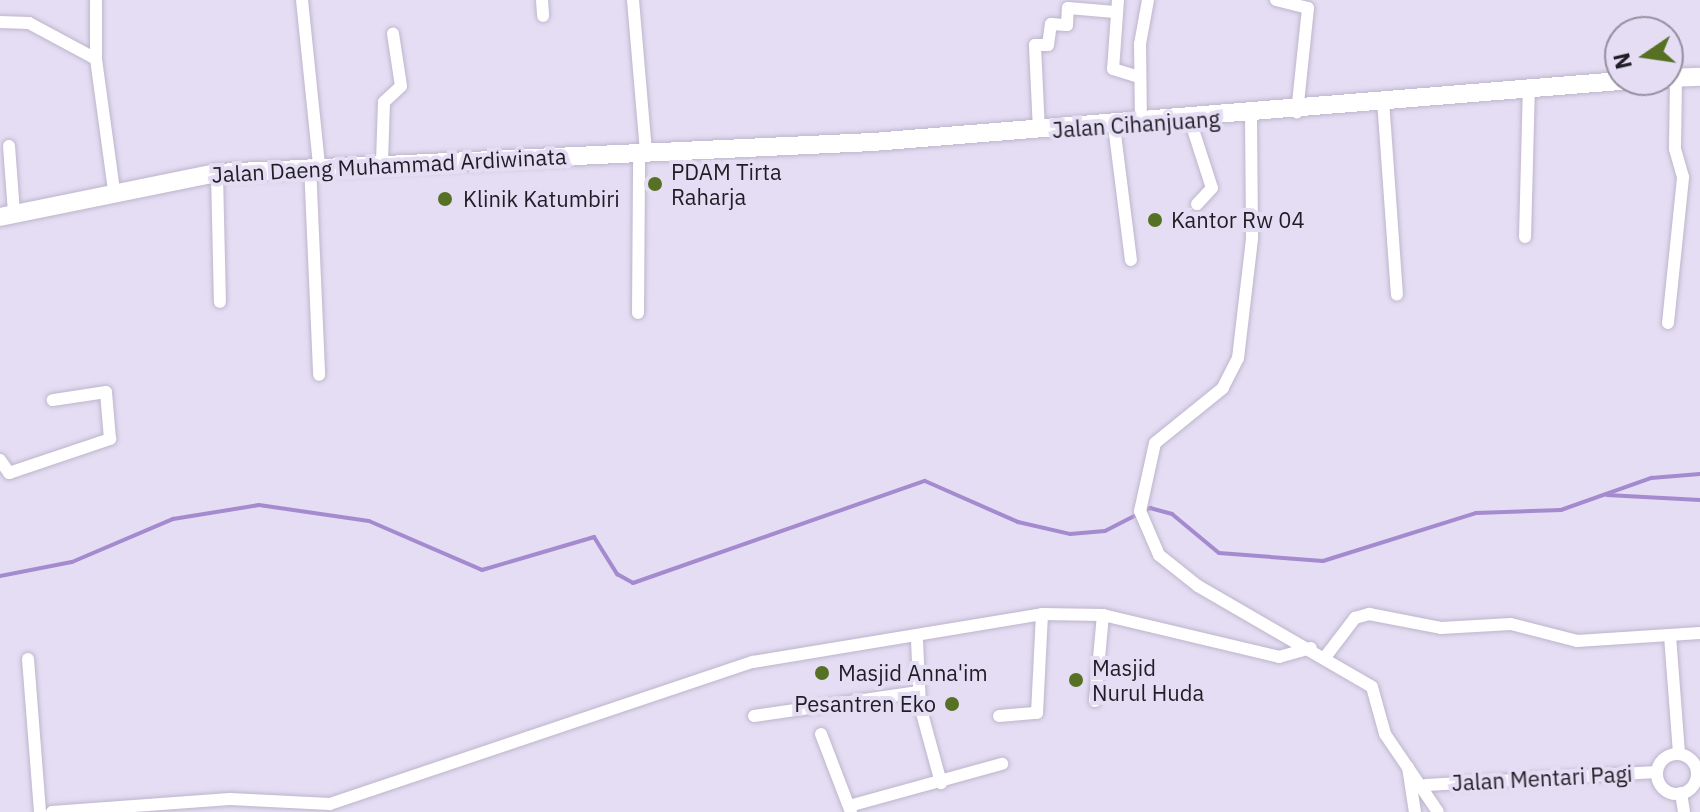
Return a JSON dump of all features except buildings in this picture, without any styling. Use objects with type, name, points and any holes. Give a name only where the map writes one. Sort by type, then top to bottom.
[{"type":"main road","name":"Jalan Cihanjuang","points":[[642,152],[1039,131],[1251,116],[1529,85],[1604,81]]},
{"type":"main road","name":"Jalan Daeng Muhammad Ardiwinata","points":[[7,215],[114,191],[217,173],[314,165],[642,152]]},
{"type":"street","points":[[96,0],[96,59],[114,191]]},
{"type":"street","points":[[302,0],[314,165],[319,375]]},
{"type":"street","points":[[542,0],[543,16]]},
{"type":"street","points":[[633,0],[642,152],[638,313]]},
{"type":"street","points":[[1141,124],[1140,77],[1148,0]]},
{"type":"street","points":[[1276,0],[1308,8],[1297,112]]},
{"type":"street","points":[[1039,131],[1035,45],[1048,45],[1051,24],[1067,25],[1068,8],[1116,6],[1113,69],[1140,77]]},
{"type":"street","points":[[0,22],[29,23],[96,59]]},
{"type":"street","points":[[382,162],[384,102],[401,86],[393,34]]},
{"type":"street","points":[[1525,237],[1529,85]]},
{"type":"street","points":[[1668,323],[1683,177],[1675,149],[1673,96]]},
{"type":"street","points":[[1383,100],[1397,294]]},
{"type":"street","points":[[1251,116],[1252,239],[1238,358],[1223,388],[1155,443],[1140,511],[1159,555],[1372,687],[1385,734],[1408,767],[1426,785],[1437,811]]},
{"type":"street","points":[[1190,120],[1212,188],[1197,204]]},
{"type":"street","points":[[1114,126],[1131,260]]},
{"type":"street","points":[[7,215],[9,146]]},
{"type":"street","points":[[217,173],[220,302]]},
{"type":"street","points":[[0,460],[9,473],[110,439],[106,392],[53,400]]},
{"type":"street","points":[[52,812],[230,799],[330,804],[753,662],[917,640],[1042,614],[1103,615],[1279,657],[1311,648]]},
{"type":"street","points":[[999,716],[1037,713],[1042,614]]},
{"type":"street","points":[[1326,656],[1355,618],[1369,614],[1441,628],[1511,624],[1577,641],[1700,633]]},
{"type":"street","points":[[1095,701],[1103,615]]},
{"type":"street","points":[[1670,636],[1679,754],[1696,770],[1681,793],[1684,812]]},
{"type":"street","points":[[917,640],[918,692],[941,783]]},
{"type":"street","points":[[28,659],[40,812]]},
{"type":"street","points":[[754,716],[918,692]]},
{"type":"street","points":[[821,734],[850,809],[1002,764]]},
{"type":"street","points":[[1679,754],[1662,760],[1657,772],[1664,788],[1681,793]]},
{"type":"street","points":[[1408,767],[1415,812]]},
{"type":"street","name":"Jalan Mentari Pagi","points":[[1426,785],[1657,772]]},
{"type":"waterway","points":[[0,576],[72,562],[173,519],[259,505],[369,521],[482,570],[594,537],[617,574],[633,583],[925,481],[1018,522],[1070,534],[1105,531],[1150,508],[1172,514],[1219,553],[1323,561],[1476,513],[1561,510],[1651,478],[1700,474]]},
{"type":"waterway","points":[[1607,495],[1700,500]]},
{"type":"place","name":"PDAM Tirta Raharja","points":[[655,184]]},
{"type":"place","name":"Klinik Katumbiri","points":[[445,199]]},
{"type":"place","name":"Kantor Rw 04","points":[[1155,220]]},
{"type":"place","name":"Masjid Anna'im","points":[[822,673]]},
{"type":"place","name":"Masjid Nurul Huda","points":[[1076,680]]},
{"type":"place","name":"Pesantren Eko","points":[[952,704]]}]
